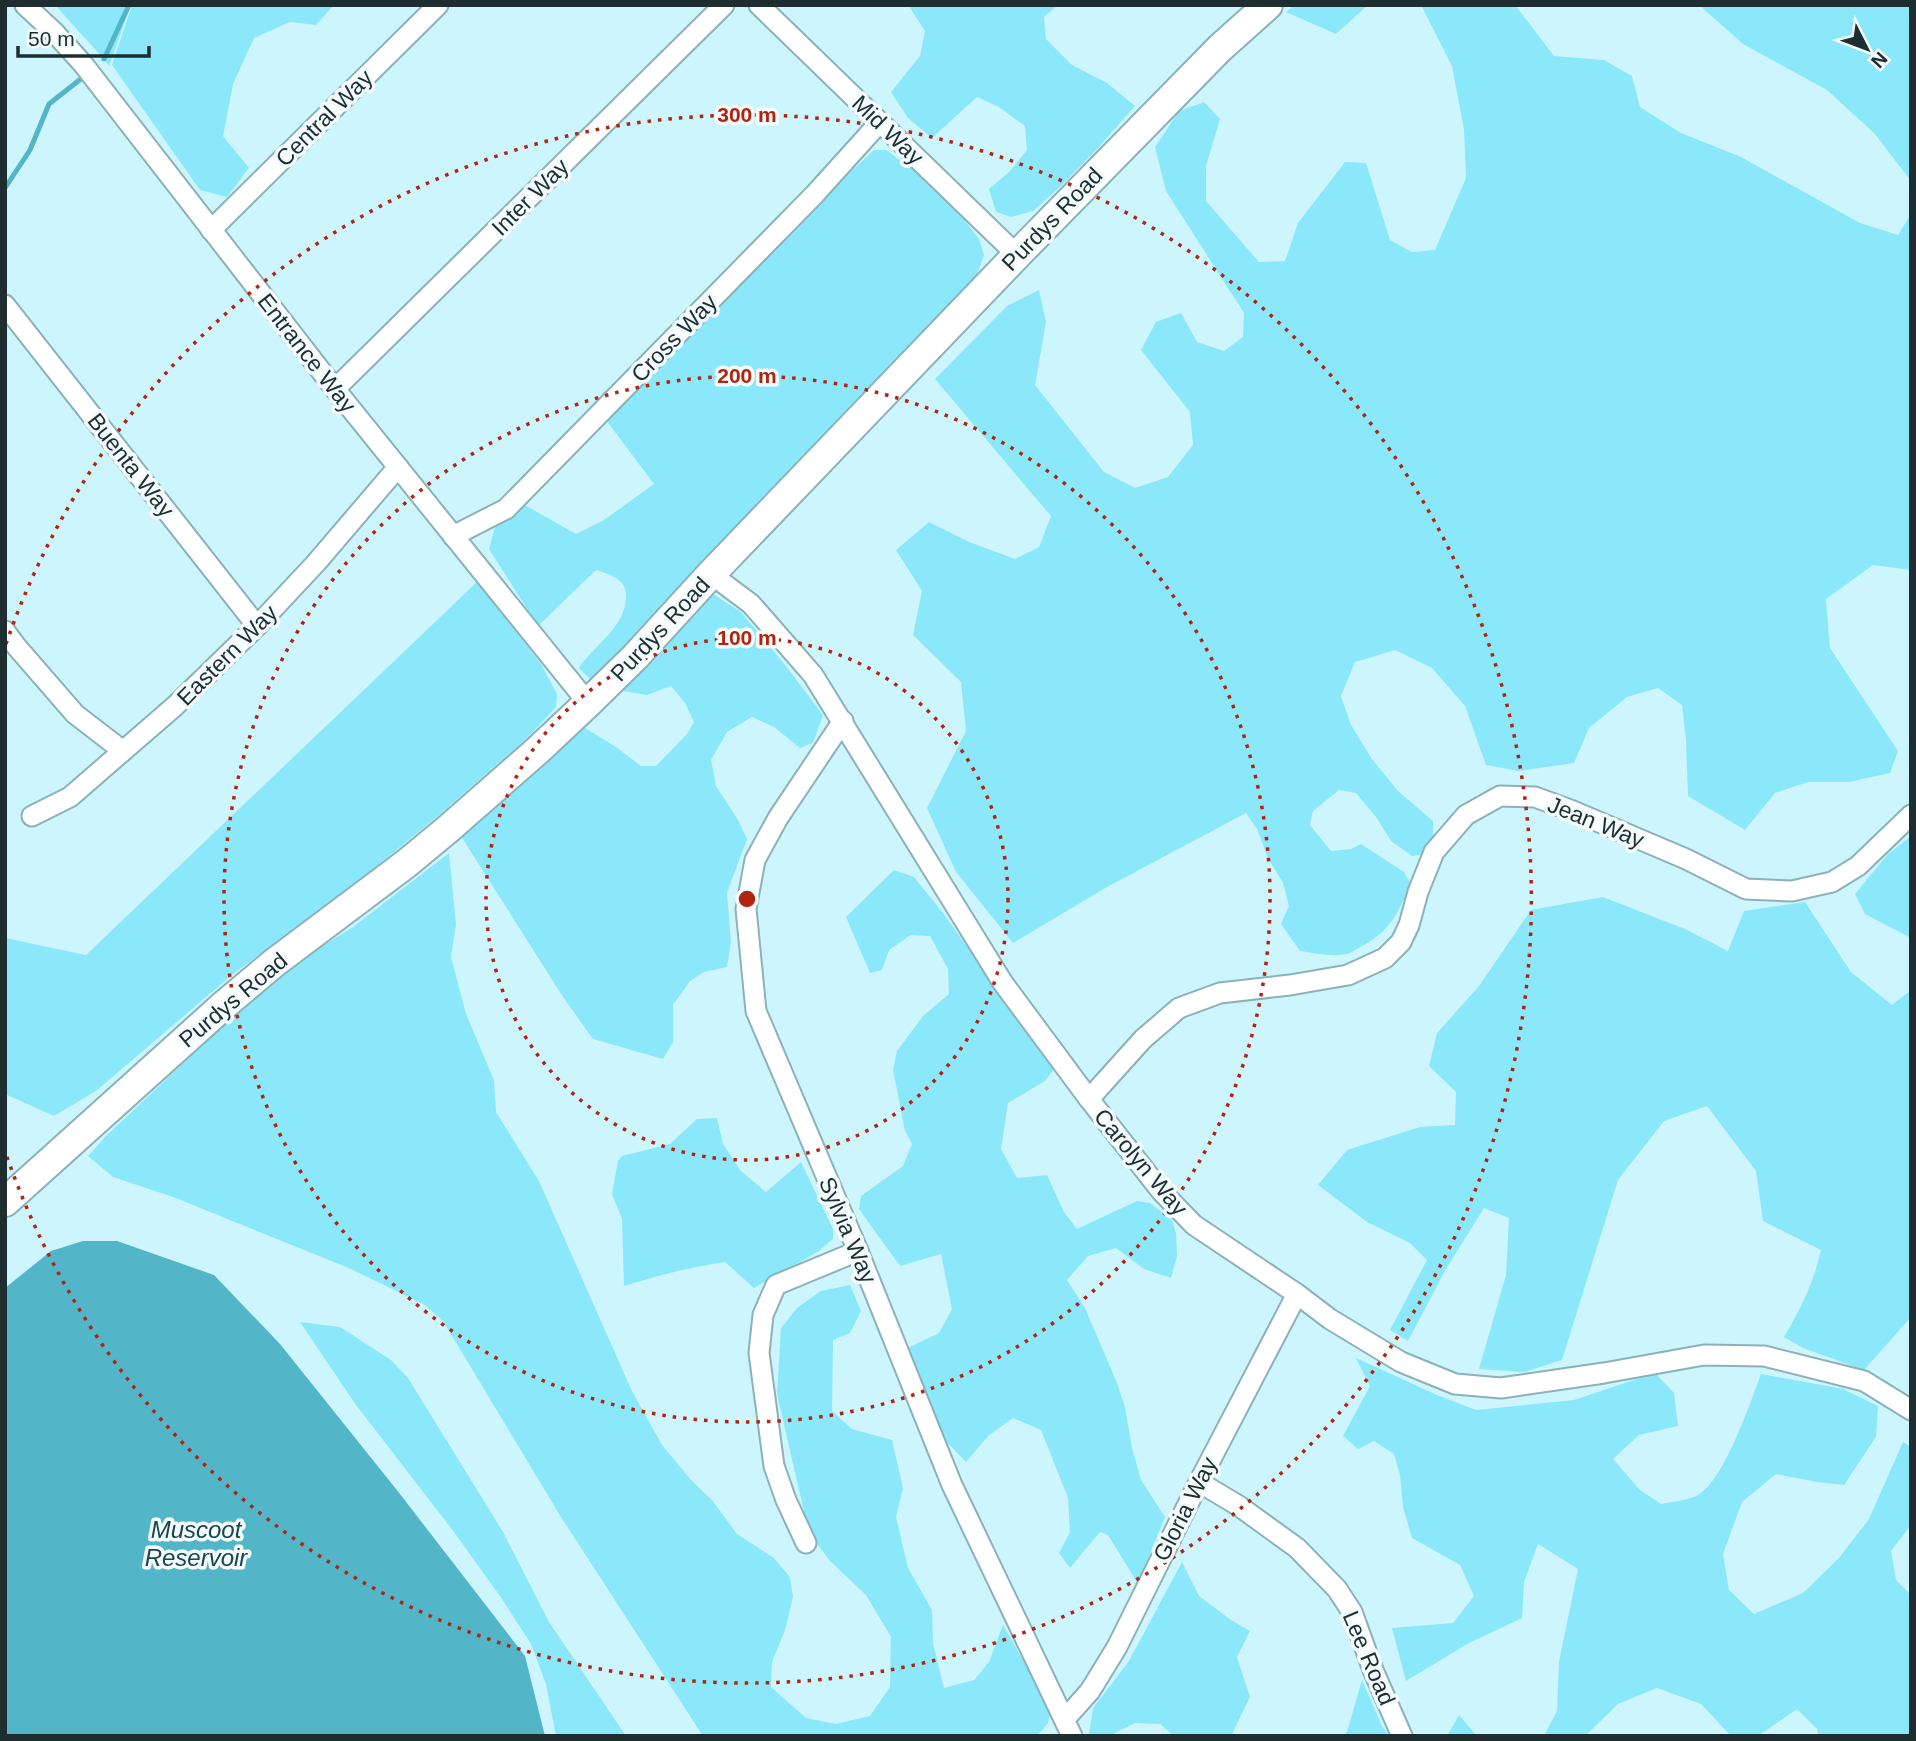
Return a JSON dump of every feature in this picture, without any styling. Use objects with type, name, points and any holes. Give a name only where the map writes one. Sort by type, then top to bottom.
[{"type":"main road","name":"Purdys Road","points":[[5,1202],[224,1005],[274,963],[448,829],[588,703],[635,657],[1017,255],[1220,48],[1268,5]]},
{"type":"street","name":"Entrance Way","points":[[24,5],[55,33],[83,64],[335,389],[588,703]]},
{"type":"street","name":"Central Way","points":[[211,230],[438,5]]},
{"type":"street","name":"Inter Way","points":[[335,389],[724,5]]},
{"type":"street","name":"Mid Way","points":[[759,5],[1017,255]]},
{"type":"street","name":"Cross Way","points":[[453,536],[506,509],[815,194],[880,122]]},
{"type":"street","name":"Buenta Way","points":[[5,304],[257,626]]},
{"type":"street","name":"Eastern Way","points":[[32,816],[70,797],[175,706],[257,626],[316,563],[398,467]]},
{"type":"street","name":"Carolyn Way","points":[[712,574],[751,604],[814,675],[1003,983],[1161,1191],[1194,1225],[1330,1319],[1401,1362],[1455,1384],[1501,1388],[1704,1355],[1764,1356],[1864,1381],[1911,1410]]},
{"type":"street","points":[[5,632],[75,714],[123,751]]},
{"type":"street","name":"Sylvia Way","points":[[843,722],[778,818],[755,860],[746,909],[756,1012],[858,1251],[952,1485],[1069,1727]]},
{"type":"street","name":"Jean Way","points":[[1089,1099],[1143,1039],[1180,1008],[1220,993],[1348,975],[1385,958],[1401,942],[1409,925],[1418,892],[1434,852],[1466,814],[1500,796],[1535,797],[1686,859],[1746,889],[1781,891],[1832,882],[1858,866],[1911,815]]},
{"type":"street","points":[[806,1544],[774,1466],[759,1353],[763,1315],[776,1285],[858,1251]]},
{"type":"street","name":"Gloria Way","points":[[1069,1727],[1117,1647],[1297,1294]]},
{"type":"street","name":"Lee Road","points":[[1199,1482],[1239,1506],[1297,1548],[1337,1590],[1352,1612],[1373,1670],[1402,1736]]},
{"type":"shaded area","points":[[55,5],[131,5],[109,66],[104,59]]},
{"type":"shaded area","points":[[132,5],[334,5],[316,25],[290,22],[254,38],[233,84],[223,136],[249,168],[227,197],[200,190],[112,65]]},
{"type":"shaded area","points":[[908,5],[1058,5],[1044,17],[1046,39],[1072,65],[1107,83],[1135,106],[1097,149],[1033,211],[1011,217],[996,212],[989,189],[1010,171],[1027,150],[1025,126],[999,107],[977,97],[932,138],[908,118],[891,92],[920,56],[925,31]]},
{"type":"shaded area","points":[[1294,5],[1368,5],[1336,34],[1286,12]]},
{"type":"shaded area","points":[[1421,5],[1515,5],[1554,56],[1604,60],[1632,76],[1640,107],[1681,133],[1741,157],[1860,223],[1898,235],[1911,214],[1911,570],[1873,565],[1826,599],[1830,648],[1898,751],[1890,773],[1849,782],[1808,782],[1775,793],[1745,830],[1688,796],[1682,705],[1658,688],[1627,697],[1589,728],[1574,763],[1518,771],[1486,765],[1465,706],[1432,668],[1395,650],[1355,662],[1341,696],[1351,725],[1372,759],[1398,791],[1433,821],[1433,837],[1424,854],[1412,856],[1391,841],[1356,793],[1339,790],[1313,811],[1310,825],[1331,851],[1351,849],[1361,844],[1404,872],[1411,884],[1393,919],[1381,933],[1350,953],[1325,955],[1300,951],[1281,924],[1289,906],[1283,883],[1268,858],[1257,829],[1246,813],[1107,887],[1013,943],[956,872],[927,808],[966,731],[961,682],[913,635],[922,591],[896,550],[929,522],[969,542],[1015,559],[1039,547],[1051,516],[935,379],[1007,306],[1039,290],[1046,322],[1035,385],[1104,472],[1135,488],[1168,477],[1193,445],[1190,412],[1141,350],[1156,322],[1181,313],[1197,342],[1224,351],[1243,337],[1244,313],[1166,191],[1155,147],[1179,111],[1204,102],[1220,119],[1206,166],[1206,201],[1259,262],[1285,261],[1298,223],[1345,162],[1366,163],[1390,240],[1412,252],[1435,250],[1466,178],[1464,130],[1452,66]]},
{"type":"shaded area","points":[[1699,5],[1911,5],[1911,181],[1874,133],[1827,90],[1743,44]]},
{"type":"shaded area","points":[[874,150],[886,150],[908,166],[963,218],[979,239],[984,255],[977,275],[951,306],[887,370],[642,632],[591,680],[579,668],[621,617],[625,607],[624,586],[612,576],[596,570],[538,626],[489,549],[495,527],[523,504],[576,534],[604,520],[654,484],[606,420],[827,194]]},
{"type":"shaded area","points":[[477,582],[541,664],[557,694],[556,707],[528,737],[439,815],[366,875],[233,974],[96,1091],[54,1116],[5,1094],[5,938],[86,955]]},
{"type":"shaded area","points":[[713,594],[741,612],[823,715],[813,743],[800,748],[774,727],[752,717],[727,732],[711,760],[716,786],[747,839],[727,893],[731,942],[727,967],[704,972],[690,981],[673,1005],[673,1042],[663,1059],[593,1039],[565,1000],[459,833],[577,723],[641,766],[656,766],[687,734],[694,722],[685,703],[671,686],[647,695],[623,691]]},
{"type":"shaded area","points":[[1911,836],[1911,938],[1865,914],[1855,894],[1887,855]]},
{"type":"shaded area","points":[[449,853],[456,924],[451,957],[466,1014],[494,1080],[496,1112],[539,1181],[631,1389],[662,1445],[712,1500],[737,1534],[774,1558],[790,1577],[793,1597],[785,1630],[772,1662],[771,1687],[806,1718],[836,1724],[870,1716],[890,1687],[891,1637],[866,1595],[830,1561],[809,1533],[777,1394],[781,1328],[797,1308],[821,1291],[850,1285],[861,1311],[850,1333],[833,1340],[832,1411],[852,1429],[892,1440],[903,1488],[896,1517],[908,1568],[932,1610],[933,1643],[944,1688],[974,1680],[989,1662],[1003,1625],[1051,1709],[1048,1723],[1037,1736],[703,1736],[561,1517],[443,1321],[425,1305],[351,1269],[173,1197],[113,1177],[88,1156],[238,1012],[303,958],[353,927]]},
{"type":"shaded area","points":[[894,870],[914,877],[1055,1068],[1045,1081],[1008,1103],[1001,1149],[1017,1178],[1047,1175],[1064,1212],[1077,1229],[1137,1201],[1150,1203],[1172,1220],[1176,1233],[1177,1256],[1171,1278],[1144,1269],[1116,1248],[1088,1256],[1067,1280],[1085,1308],[1117,1383],[1141,1480],[1165,1517],[1138,1584],[1108,1535],[1100,1532],[1070,1568],[1059,1553],[1070,1532],[1068,1498],[1041,1430],[1013,1418],[988,1436],[966,1462],[942,1437],[908,1348],[939,1333],[952,1309],[941,1254],[900,1266],[859,1209],[861,1196],[903,1166],[912,1144],[905,1131],[893,1070],[897,1051],[923,1016],[949,994],[948,969],[930,936],[911,935],[889,950],[882,970],[870,973],[846,917]]},
{"type":"shaded area","points":[[1603,897],[1685,929],[1728,951],[1744,911],[1805,902],[1851,972],[1892,1005],[1911,990],[1911,1317],[1864,1370],[1803,1348],[1784,1337],[1806,1295],[1821,1250],[1763,1221],[1756,1171],[1707,1106],[1664,1121],[1618,1180],[1562,1360],[1524,1372],[1479,1369],[1506,1275],[1509,1218],[1484,1208],[1446,1269],[1408,1341],[1390,1330],[1427,1260],[1410,1243],[1367,1222],[1318,1185],[1347,1150],[1420,1127],[1455,1125],[1456,1092],[1429,1066],[1437,1033],[1479,986],[1531,910]]},
{"type":"shaded area","points":[[717,1118],[723,1144],[740,1170],[766,1192],[801,1162],[833,1229],[833,1239],[819,1251],[754,1288],[725,1262],[699,1266],[624,1286],[622,1219],[612,1194],[618,1161],[622,1156],[670,1144],[697,1119]]},
{"type":"shaded area","points":[[300,1322],[340,1327],[391,1360],[408,1378],[503,1532],[549,1622],[626,1736],[556,1736],[546,1684],[531,1644],[454,1532],[356,1405]]},
{"type":"shaded area","points":[[1356,1358],[1476,1410],[1574,1400],[1655,1373],[1674,1393],[1678,1426],[1639,1435],[1613,1459],[1640,1490],[1661,1504],[1695,1497],[1718,1473],[1736,1439],[1761,1374],[1843,1389],[1878,1406],[1876,1437],[1844,1485],[1776,1474],[1742,1502],[1723,1554],[1729,1590],[1754,1614],[1803,1593],[1839,1558],[1869,1519],[1903,1442],[1911,1447],[1911,1525],[1891,1551],[1896,1580],[1911,1595],[1911,1736],[1819,1736],[1817,1729],[1797,1709],[1758,1736],[1731,1736],[1701,1704],[1657,1688],[1618,1704],[1585,1736],[1544,1736],[1557,1711],[1559,1662],[1578,1569],[1538,1544],[1524,1582],[1522,1618],[1469,1643],[1406,1681],[1392,1628],[1453,1623],[1474,1596],[1460,1565],[1412,1538],[1403,1507],[1400,1475],[1394,1454],[1374,1441],[1358,1449],[1343,1436],[1370,1386]]},
{"type":"shaded area","points":[[1182,1562],[1199,1596],[1250,1631],[1237,1657],[1250,1697],[1231,1736],[1174,1736],[1160,1724],[1135,1723],[1109,1736],[1089,1735],[1093,1708],[1129,1661]]},
{"type":"shaded area","points":[[1362,1680],[1389,1736],[1343,1736],[1347,1732]]},
{"type":"shaded area","points":[[1459,1715],[1477,1736],[1447,1736]]},
{"type":"water","name":"Muscoot Reservoir","points":[[83,1241],[117,1241],[214,1275],[280,1344],[525,1656],[545,1736],[5,1736],[5,1288],[51,1251]]},
{"type":"waterway","points":[[104,59],[129,5]]},
{"type":"waterway","points":[[5,188],[30,150],[49,104],[82,78]]}]
